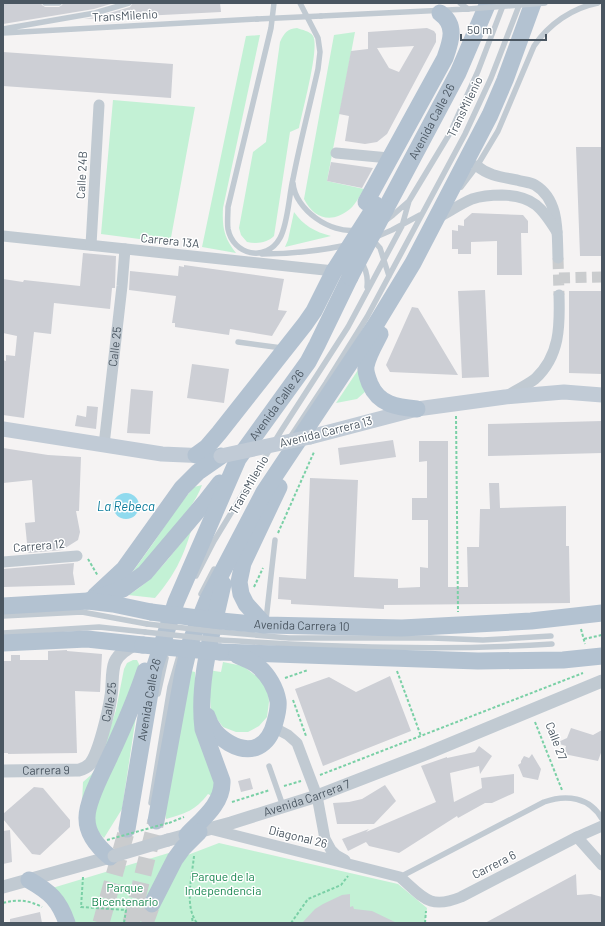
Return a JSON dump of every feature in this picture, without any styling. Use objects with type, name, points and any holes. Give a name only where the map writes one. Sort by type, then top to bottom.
[{"type":"main road","name":"Avenida Calle 26","points":[[127,829],[154,669],[178,605],[238,459],[308,362],[318,345],[342,274],[376,206],[430,127],[458,73],[488,3]]},
{"type":"main road","points":[[417,410],[396,406],[377,396],[368,378],[366,368],[368,358],[413,263],[428,217],[490,115],[533,3]]},
{"type":"main road","points":[[376,206],[389,158],[445,58],[450,43],[451,27],[445,16],[440,13]]},
{"type":"main road","points":[[158,818],[183,673],[190,643],[224,561],[264,492],[309,431],[413,263]]},
{"type":"main road","points":[[196,456],[219,434],[286,349],[342,274]]},
{"type":"main road","name":"Avenida Carrera 13","points":[[3,429],[162,454],[221,456],[309,431],[417,410],[505,397],[564,392],[602,395]]},
{"type":"main road","points":[[265,625],[246,604],[241,594],[239,588],[240,572],[243,563],[309,431]]},
{"type":"main road","points":[[88,601],[124,569],[182,488],[198,472],[221,456]]},
{"type":"main road","points":[[88,601],[123,589],[145,573],[206,501],[238,459]]},
{"type":"main road","points":[[152,904],[175,859],[182,849],[199,832],[221,796],[222,781],[203,729],[202,721],[204,674],[224,561]]},
{"type":"main road","name":"Avenida Carrera 10","points":[[3,606],[88,601],[115,604],[149,618],[221,627],[265,625],[402,628],[531,621],[602,612]]},
{"type":"main road","points":[[112,856],[100,850],[89,831],[87,817],[89,806],[138,693],[157,637],[178,605]]},
{"type":"main road","points":[[3,643],[87,639],[141,641],[276,654],[486,662],[563,660],[602,656]]},
{"type":"main road","points":[[204,674],[208,720],[214,732],[222,739],[242,748],[257,748],[263,744],[268,739],[273,727],[278,707],[276,692],[272,684],[258,666],[223,648]]},
{"type":"main road","points":[[29,880],[49,892],[57,901],[63,910],[67,923]]},
{"type":"street","name":"Calle 24B","points":[[92,245],[99,105]]},
{"type":"street","points":[[336,153],[389,158]]},
{"type":"street","points":[[477,166],[485,172],[493,175],[535,185],[543,192],[553,207],[557,232],[558,258]]},
{"type":"street","points":[[428,217],[475,198],[494,195],[513,195],[527,199],[538,206],[557,232]]},
{"type":"street","name":"Carrera 13A","points":[[3,236],[342,274]]},
{"type":"street","name":"Calle 25","points":[[104,445],[125,249]]},
{"type":"street","points":[[505,397],[534,379],[541,372],[555,348],[560,317],[559,295]]},
{"type":"street","name":"Carrera 12","points":[[3,562],[77,556]]},
{"type":"street","name":"Calle 25","points":[[87,766],[92,761],[98,750],[112,695],[113,668],[115,662],[122,652],[141,641]]},
{"type":"street","name":"Avenida Carrera 7","points":[[3,887],[199,832],[317,796],[428,754],[602,681]]},
{"type":"street","name":"Diagonal 26","points":[[273,727],[288,735],[297,744],[317,796],[323,832],[328,845],[336,854],[357,866]]},
{"type":"street","name":"Carrera 9","points":[[3,770],[79,770],[87,766]]},
{"type":"street","name":"Carrera 6","points":[[400,877],[427,900],[435,902],[449,901],[461,897],[602,826]]},
{"type":"street","name":"Diagonal 26","points":[[199,832],[357,866],[400,877]]},
{"type":"street","points":[[578,837],[600,858]]},
{"type":"lane","points":[[45,3],[59,3]]},
{"type":"lane","name":"TransMilenio","points":[[3,29],[95,12],[129,3]]},
{"type":"lane","name":"TransMilenio","points":[[260,254],[269,250],[276,244],[283,230],[293,178],[318,68],[320,52],[318,38],[300,3]]},
{"type":"lane","points":[[460,3],[468,9]]},
{"type":"lane","name":"TransMilenio","points":[[352,230],[376,226],[393,216],[409,201],[450,134],[478,71],[504,3]]},
{"type":"lane","name":"TransMilenio","points":[[284,447],[367,317],[389,276],[428,217],[465,134],[484,96],[520,3]]},
{"type":"lane","points":[[518,45],[527,3]]},
{"type":"lane","name":"TransMilenio","points":[[3,33],[468,9],[546,3]]},
{"type":"lane","points":[[428,217],[477,166],[505,117],[534,46],[541,37],[548,29],[566,15],[583,7],[598,3]]},
{"type":"lane","name":"TransMilenio","points":[[273,4],[271,28],[228,208],[228,230],[233,241],[243,250],[260,254],[290,254],[333,248],[357,242]]},
{"type":"lane","name":"TransMilenio","points":[[271,28],[276,22],[283,18],[291,16],[306,17]]},
{"type":"lane","name":"TransMilenio","points":[[293,178],[294,187],[298,197],[310,213],[327,225],[336,228],[359,231],[372,238]]},
{"type":"lane","name":"TransMilenio","points":[[195,579],[214,541],[281,431],[348,327],[402,226],[409,201]]},
{"type":"lane","name":"TransMilenio","points":[[364,240],[428,217]]},
{"type":"lane","points":[[372,238],[380,248],[389,276]]},
{"type":"lane","name":"TransMilenio","points":[[333,248],[343,249],[354,254],[365,267],[368,277],[364,296]]},
{"type":"lane","points":[[238,342],[286,349]]},
{"type":"lane","points":[[275,540],[265,625],[289,638]]},
{"type":"lane","points":[[200,598],[224,561]]},
{"type":"lane","points":[[36,614],[88,601]]},
{"type":"lane","points":[[157,698],[178,605]]},
{"type":"lane","points":[[158,818],[170,687],[195,610]]},
{"type":"lane","points":[[3,616],[82,612],[149,618]]},
{"type":"lane","points":[[3,633],[99,627],[141,641]]},
{"type":"lane","points":[[221,627],[289,638],[432,638],[483,640],[551,636]]},
{"type":"lane","points":[[223,648],[299,645],[485,648],[552,644]]},
{"type":"lane","points":[[269,766],[283,806]]},
{"type":"lane","points":[[400,877],[552,799],[568,797],[584,801],[595,809],[602,818]]},
{"type":"path","points":[[456,414],[458,617]]},
{"type":"path","points":[[275,540],[314,452]]},
{"type":"path","points":[[252,592],[264,566]]},
{"type":"path","points":[[581,626],[586,649]]},
{"type":"path","points":[[584,639],[602,635]]},
{"type":"path","points":[[276,654],[285,678]]},
{"type":"path","points":[[396,668],[421,736]]},
{"type":"path","points":[[320,775],[584,673]]},
{"type":"path","points":[[293,700],[307,738]]},
{"type":"path","name":"Calle 27","points":[[531,711],[558,780]]},
{"type":"path","points":[[107,840],[158,818]]},
{"type":"path","points":[[193,923],[190,902],[194,855]]},
{"type":"path","points":[[84,864],[81,907],[126,910],[124,923]]},
{"type":"path","points":[[291,923],[308,899],[341,884],[357,866]]},
{"type":"path","points":[[3,903],[15,900],[27,901],[44,908]]},
{"type":"path","points":[[192,917],[197,923]]},
{"type":"green space","points":[[297,28],[312,34],[315,42],[314,53],[310,80],[299,128],[290,132],[274,236],[262,242],[247,242],[241,235],[239,228],[253,152],[266,142],[280,42],[286,32]]},
{"type":"green space","points":[[355,32],[327,181],[364,189],[350,209],[337,217],[330,218],[318,215],[308,206],[304,199],[334,35]]},
{"type":"green space","points":[[260,35],[223,208],[223,221],[226,237],[236,253],[202,247],[246,36]]},
{"type":"green space","points":[[113,100],[195,107],[170,243],[101,234]]},
{"type":"green space","points":[[294,212],[301,221],[310,227],[331,236],[285,247]]},
{"type":"green space","points":[[360,367],[366,391],[357,399],[336,403]]},
{"type":"green space","points":[[202,485],[190,508],[181,521],[149,558],[129,577],[176,509],[194,487]]},
{"type":"green space","points":[[191,531],[185,550],[177,566],[168,582],[155,598],[128,595],[154,574]]},
{"type":"green space","points":[[137,660],[141,674],[81,826],[83,782],[98,766],[116,710],[124,669],[127,663]]},
{"type":"green space","points":[[223,662],[243,666],[260,679],[268,692],[269,702],[267,717],[259,726],[248,732],[236,732],[223,727],[211,711],[208,670],[221,672]]},
{"type":"green space","points":[[187,670],[195,672],[195,702],[215,783],[212,796],[208,794],[190,811],[166,819],[164,806]]},
{"type":"green space","points":[[138,703],[122,809],[104,838],[96,830],[92,813]]},
{"type":"green space","name":"Parque de la Independencia","points":[[219,843],[398,884],[427,908],[425,923],[70,923],[49,889],[182,849],[152,904],[147,916],[151,918],[185,856]]},
{"type":"water","name":"La Rebeca","points":[[126,493],[135,497],[139,506],[135,515],[126,519],[117,515],[113,506],[117,497]]},
{"type":"building","points":[[3,3],[41,3],[45,7],[59,7],[63,3],[114,3],[94,9],[3,24]]},
{"type":"building","points":[[133,3],[220,3],[221,12],[84,19],[130,7]]},
{"type":"building","points":[[427,28],[434,31],[436,34],[436,42],[387,134],[377,142],[365,144],[345,141],[349,116],[339,114],[351,51],[368,49],[368,32]],"holes":[[[414,46],[399,72],[389,68],[377,48]]]},
{"type":"building","points":[[3,52],[173,64],[171,98],[3,86]]},
{"type":"building","points":[[576,147],[602,147],[602,256],[580,256]]},
{"type":"building","points":[[331,162],[373,168],[362,188],[327,181]]},
{"type":"building","points":[[472,213],[523,215],[528,221],[528,233],[521,233],[522,275],[497,275],[497,241],[471,242],[471,254],[458,254],[458,249],[452,249],[452,230],[458,231],[458,225],[464,226],[464,220]]},
{"type":"building","points":[[83,253],[116,256],[115,288],[112,288],[110,309],[54,303],[51,334],[34,332],[24,418],[3,415],[3,360],[6,361],[6,355],[15,356],[17,336],[3,333],[3,279],[80,286]]},
{"type":"building","points":[[184,265],[284,279],[278,310],[287,311],[272,336],[230,329],[229,335],[175,327],[175,323],[172,323],[176,296],[129,290],[130,271],[178,276],[179,266],[184,267]]},
{"type":"building","points":[[485,290],[489,377],[462,378],[458,291]]},
{"type":"building","points":[[569,291],[602,291],[602,374],[569,373]]},
{"type":"building","points":[[412,307],[418,308],[458,375],[390,372],[386,365]]},
{"type":"building","points":[[192,364],[229,369],[224,403],[187,398]]},
{"type":"building","points":[[131,389],[153,391],[150,434],[127,433]]},
{"type":"building","points":[[87,406],[98,407],[96,429],[75,426],[77,415],[86,417]]},
{"type":"building","points":[[602,421],[602,453],[488,456],[488,424]]},
{"type":"building","points":[[393,440],[396,457],[340,465],[338,448]]},
{"type":"building","points":[[419,441],[448,441],[448,587],[468,587],[467,547],[479,547],[480,509],[490,509],[489,483],[499,483],[500,508],[566,506],[566,546],[569,546],[570,603],[384,605],[384,609],[291,604],[291,600],[278,599],[279,577],[306,579],[310,478],[358,480],[354,577],[398,579],[398,588],[420,587],[420,567],[428,568],[428,520],[412,520],[412,498],[427,498],[427,461],[419,462]]},
{"type":"building","points":[[3,448],[48,455],[81,457],[79,511],[76,511],[80,532],[78,540],[62,550],[28,553],[25,523],[35,522],[32,480],[3,483]]},
{"type":"building","points":[[74,563],[73,573],[75,585],[3,587],[3,569]]},
{"type":"building","points":[[67,650],[102,654],[100,692],[75,691],[77,753],[3,753],[3,661],[11,661],[11,655],[20,655],[20,660],[48,660],[48,651]]},
{"type":"building","points":[[390,676],[411,731],[323,766],[295,689],[329,677],[356,692]]},
{"type":"building","points":[[571,728],[593,735],[602,730],[602,750],[598,761],[564,754],[566,746],[556,743],[567,738]]},
{"type":"building","points":[[479,746],[492,756],[480,774],[479,766],[450,773],[454,802],[482,788],[481,778],[514,774],[514,793],[492,803],[485,803],[458,818],[457,816],[399,853],[369,846],[366,842],[348,851],[342,839],[369,829],[366,832],[436,802],[421,766],[447,757],[475,752]]},
{"type":"building","points":[[532,754],[541,769],[538,780],[523,777],[518,765],[521,763],[524,756],[529,758]]},
{"type":"building","points":[[250,778],[253,789],[241,792],[238,781]]},
{"type":"building","points":[[385,785],[396,801],[374,824],[337,824],[333,803],[362,799]]},
{"type":"building","points":[[34,787],[43,788],[70,820],[70,827],[40,855],[32,854],[3,819],[3,814]]},
{"type":"building","points":[[10,830],[12,862],[3,864],[3,831]]},
{"type":"building","points":[[576,874],[577,895],[591,894],[602,897],[602,923],[485,923]]},
{"type":"building","points":[[350,894],[350,907],[353,906],[354,909],[372,911],[397,923],[302,923],[315,909],[323,904],[342,895]]},
{"type":"building","points":[[40,912],[42,923],[10,923],[10,919]]},
{"type":"tunnel","points":[[558,258],[559,295]]},
{"type":"tunnel","points":[[559,278],[602,277]]},
{"type":"tunnel","points":[[131,923],[156,821]]},
{"type":"tunnel","points":[[101,923],[127,829]]},
{"type":"tunnel","points":[[145,923],[152,904]]},
{"type":"park label","name":"Parque Bicentenario","points":[[125,895]]}]
